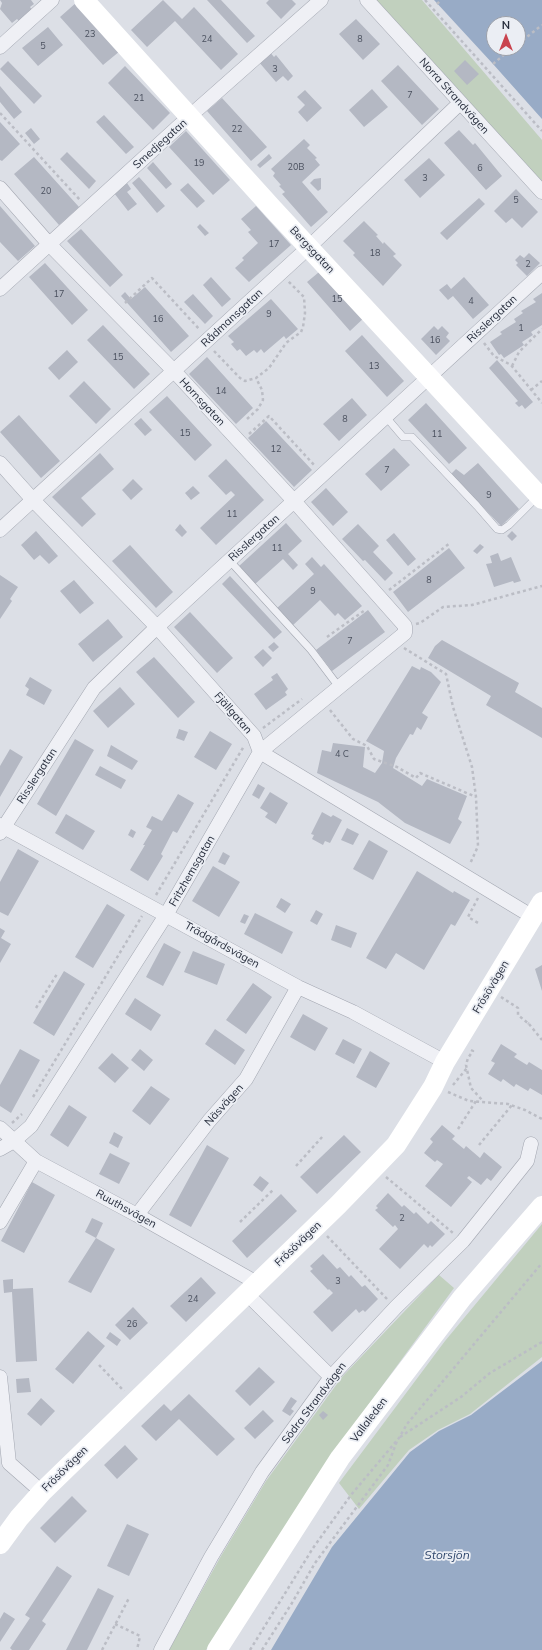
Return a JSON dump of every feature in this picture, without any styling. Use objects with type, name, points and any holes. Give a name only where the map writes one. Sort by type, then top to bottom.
[{"type":"street","points":[[0,47],[52,0]]},
{"type":"street","name":"Bergsgatan","points":[[84,0],[540,497]]},
{"type":"street","name":"Smedjegatan","points":[[0,289],[190,116],[321,0]]},
{"type":"street","name":"Norra Strandvägen","points":[[367,0],[542,192]]},
{"type":"street","name":"Rådmansgatan","points":[[0,530],[281,273],[460,103]]},
{"type":"street","name":"Hornsgatan","points":[[0,188],[49,244],[174,371],[294,501],[400,620]]},
{"type":"street","name":"Risslergatan","points":[[1,828],[94,688],[229,560],[542,273]]},
{"type":"street","name":"Fjällgatan","points":[[0,463],[157,627],[254,736],[260,752]]},
{"type":"street","name":"Fritzhemsgatan","points":[[0,1149],[14,1140],[30,1126],[166,915],[260,752],[405,633],[405,626],[400,620]]},
{"type":"street","points":[[260,752],[483,887],[537,909]]},
{"type":"street","name":"Trädgårdsvägen","points":[[1,828],[150,906],[298,987],[354,1012],[445,1062]]},
{"type":"street","name":"Frösövägen","points":[[0,1544],[19,1518],[42,1492],[369,1174],[396,1145],[433,1087],[445,1062],[537,909]]},
{"type":"street","name":"Näsvägen","points":[[137,1215],[209,1121],[246,1080],[298,987]]},
{"type":"street","name":"Ruuthsvägen","points":[[1,1129],[36,1161],[137,1215],[252,1288],[331,1377]]},
{"type":"street","name":"Södra Strandvägen","points":[[161,1650],[211,1557],[262,1472],[331,1377],[396,1307],[463,1241],[527,1161],[531,1144]]},
{"type":"street","points":[[0,1222],[36,1161]]},
{"type":"street","name":"Vallaleden","points":[[218,1650],[340,1458],[462,1298],[542,1206]]},
{"type":"street","points":[[0,1377],[4,1462],[42,1492]]},
{"type":"lane","points":[[386,417],[403,437],[412,437],[478,506],[497,529],[502,530],[509,525],[540,497]]},
{"type":"lane","points":[[229,560],[311,650],[339,687]]},
{"type":"path","points":[[425,0],[542,132]]},
{"type":"path","points":[[437,4],[442,0]]},
{"type":"path","points":[[526,38],[542,25]]},
{"type":"path","points":[[493,64],[502,56]]},
{"type":"path","points":[[0,113],[88,209]]},
{"type":"path","points":[[126,302],[152,278],[240,378],[245,381],[256,378],[274,362],[283,347],[301,332],[303,327],[305,313],[304,298],[281,273]]},
{"type":"path","points":[[512,366],[519,352],[542,329]]},
{"type":"path","points":[[476,334],[494,356],[512,366],[542,404]]},
{"type":"path","points":[[247,419],[258,409],[264,400],[262,390],[256,378]]},
{"type":"path","points":[[531,390],[542,381]]},
{"type":"path","points":[[249,434],[270,416],[323,475]]},
{"type":"path","points":[[380,597],[450,543]]},
{"type":"path","points":[[327,637],[365,610]]},
{"type":"path","points":[[395,642],[446,674],[453,707],[472,767],[476,797],[478,846],[465,876]]},
{"type":"path","points":[[322,701],[353,739],[367,746],[374,759],[397,767],[416,778],[420,772],[476,797]]},
{"type":"path","points":[[480,924],[468,917],[483,887]]},
{"type":"path","points":[[29,1103],[134,928],[150,906]]},
{"type":"path","points":[[36,1008],[57,974]]},
{"type":"path","points":[[511,1004],[518,1008],[518,1015],[529,1023],[542,1040]]},
{"type":"path","points":[[483,1102],[471,1088],[466,1066],[447,1092],[469,1101],[512,1105],[542,1119]]},
{"type":"path","points":[[458,1129],[476,1101]]},
{"type":"path","points":[[479,1145],[512,1105]]},
{"type":"path","points":[[1,1129],[21,1115],[25,1109]]},
{"type":"path","points":[[296,1166],[323,1136]]},
{"type":"path","points":[[383,1174],[463,1241]]},
{"type":"path","points":[[240,1222],[273,1190]]},
{"type":"path","points":[[324,1234],[396,1307]]},
{"type":"path","points":[[250,1650],[313,1548],[351,1495],[398,1438],[407,1424],[542,1263]]},
{"type":"path","points":[[262,1650],[315,1563],[388,1465],[398,1438],[461,1397],[490,1373],[542,1342]]},
{"type":"path","points":[[99,1366],[134,1402]]},
{"type":"path","points":[[102,1650],[129,1598]]},
{"type":"path","points":[[115,1624],[140,1636],[137,1650]]},
{"type":"green space","points":[[368,0],[422,0],[542,140],[542,192]]},
{"type":"green space","points":[[542,1224],[542,1357],[470,1414],[438,1430],[409,1450],[359,1509],[339,1483],[445,1341]]},
{"type":"green space","points":[[439,1275],[454,1288],[333,1453],[206,1650],[169,1650],[221,1556],[266,1481],[342,1377]]},
{"type":"water","points":[[434,0],[542,0],[542,119],[493,64]]},
{"type":"water","name":"Storsjön","points":[[542,1361],[542,1650],[271,1650],[332,1547],[410,1452],[439,1431],[471,1415]]},
{"type":"building","points":[[0,0],[31,0],[34,4],[30,7],[32,10],[19,21],[17,19],[12,23],[0,9],[2,3]]},
{"type":"building","points":[[163,0],[182,19],[194,7],[238,54],[221,70],[175,21],[147,47],[131,30]]},
{"type":"building","points":[[207,0],[221,0],[255,36],[247,43]]},
{"type":"building","points":[[269,0],[292,0],[296,4],[281,19],[266,3]]},
{"type":"building","points":[[77,2],[120,51],[103,65],[60,17]]},
{"type":"building","points":[[356,19],[380,44],[363,60],[339,34]]},
{"type":"building","points":[[48,27],[63,45],[38,66],[22,48]]},
{"type":"building","points":[[269,51],[274,57],[276,55],[293,76],[288,81],[283,76],[276,82],[258,61]]},
{"type":"building","points":[[465,60],[479,74],[467,85],[454,71]]},
{"type":"building","points":[[8,61],[42,96],[34,104],[0,69]]},
{"type":"building","points":[[398,65],[439,109],[422,125],[381,81]]},
{"type":"building","points":[[125,66],[170,113],[153,130],[108,83]]},
{"type":"building","points":[[0,86],[22,112],[14,119],[0,102]]},
{"type":"building","points":[[372,89],[388,107],[364,127],[349,110]]},
{"type":"building","points":[[305,90],[322,108],[307,122],[298,112],[305,105],[297,97]]},
{"type":"building","points":[[222,98],[267,147],[251,161],[207,111]]},
{"type":"building","points":[[104,115],[134,147],[126,154],[96,122]]},
{"type":"building","points":[[0,122],[20,144],[2,161],[0,160]]},
{"type":"building","points":[[31,128],[40,139],[34,144],[25,133]]},
{"type":"building","points":[[459,130],[473,145],[475,143],[502,176],[486,190],[444,143]]},
{"type":"building","points":[[186,131],[230,180],[213,195],[169,147]]},
{"type":"building","points":[[304,139],[310,145],[307,148],[317,158],[315,159],[320,165],[302,182],[328,212],[311,227],[282,194],[285,192],[279,186],[281,185],[273,176],[275,173],[271,169]]},
{"type":"building","points":[[67,152],[96,181],[89,189],[60,159]]},
{"type":"building","points":[[269,154],[272,158],[260,168],[257,165]]},
{"type":"building","points":[[34,157],[79,207],[59,225],[14,174]]},
{"type":"building","points":[[429,158],[445,175],[420,198],[404,180]]},
{"type":"building","points":[[153,162],[172,184],[166,189],[147,168]]},
{"type":"building","points":[[139,177],[165,206],[157,213],[132,183]]},
{"type":"building","points":[[321,178],[321,189],[318,191],[310,183],[314,179]]},
{"type":"building","points":[[127,183],[131,189],[127,192],[137,204],[128,211],[114,193]]},
{"type":"building","points":[[188,183],[205,201],[197,208],[180,190]]},
{"type":"building","points":[[516,189],[538,212],[522,228],[512,218],[506,223],[494,211]]},
{"type":"building","points":[[479,198],[485,204],[447,240],[440,233]]},
{"type":"building","points":[[0,206],[35,246],[18,261],[0,242]]},
{"type":"building","points":[[256,206],[291,245],[249,282],[235,268],[244,260],[242,258],[258,243],[248,232],[251,230],[241,219]]},
{"type":"building","points":[[364,221],[378,235],[376,236],[383,244],[384,242],[396,254],[393,256],[402,265],[383,286],[353,255],[355,253],[343,241]]},
{"type":"building","points":[[200,224],[209,233],[205,236],[197,227]]},
{"type":"building","points":[[81,229],[123,275],[110,287],[67,241]]},
{"type":"building","points":[[529,253],[540,263],[527,276],[516,265],[518,263],[515,260],[520,255],[524,258]]},
{"type":"building","points":[[45,263],[88,310],[72,325],[29,277]]},
{"type":"building","points":[[324,268],[366,316],[350,331],[307,282]]},
{"type":"building","points":[[211,277],[231,299],[222,307],[203,285]]},
{"type":"building","points":[[464,277],[489,305],[473,319],[453,296],[448,300],[439,290],[447,284],[451,289]]},
{"type":"building","points":[[145,287],[189,336],[171,352],[121,296],[125,292],[131,299]]},
{"type":"building","points":[[542,293],[542,325],[531,332],[533,335],[522,342],[524,345],[504,358],[501,354],[499,355],[490,342],[502,334],[500,332],[516,322],[514,319],[523,313],[521,311],[536,302],[533,299]]},
{"type":"building","points":[[193,294],[213,316],[205,324],[184,302]]},
{"type":"building","points":[[271,299],[298,329],[286,339],[284,336],[264,353],[261,349],[257,353],[254,350],[246,356],[240,349],[237,351],[231,344],[234,342],[228,336]]},
{"type":"building","points":[[103,325],[150,374],[134,389],[87,340]]},
{"type":"building","points":[[434,326],[438,330],[442,326],[449,333],[446,337],[450,341],[436,355],[421,339]]},
{"type":"building","points":[[362,335],[404,381],[387,397],[345,351]]},
{"type":"building","points":[[67,350],[78,362],[59,380],[48,368]]},
{"type":"building","points":[[207,357],[253,408],[236,424],[189,374]]},
{"type":"building","points":[[497,360],[533,402],[525,409],[522,405],[519,407],[515,403],[518,401],[489,368]]},
{"type":"building","points":[[84,381],[111,409],[96,424],[69,396]]},
{"type":"building","points":[[167,396],[212,445],[195,461],[149,412]]},
{"type":"building","points":[[352,398],[367,415],[339,441],[323,424]]},
{"type":"building","points":[[426,403],[467,448],[449,464],[408,420]]},
{"type":"building","points":[[19,415],[60,461],[41,478],[0,432]]},
{"type":"building","points":[[141,418],[152,430],[145,436],[134,424]]},
{"type":"building","points":[[266,421],[312,470],[294,487],[248,438]]},
{"type":"building","points":[[394,448],[410,465],[381,491],[365,474]]},
{"type":"building","points":[[100,453],[114,469],[81,498],[96,514],[82,527],[52,497]]},
{"type":"building","points":[[226,459],[264,500],[216,545],[200,528],[235,495],[231,491],[226,495],[208,476]]},
{"type":"building","points":[[478,463],[519,509],[501,526],[451,474],[456,469],[464,475]]},
{"type":"building","points":[[133,479],[143,489],[131,500],[122,490]]},
{"type":"building","points":[[193,486],[200,493],[191,500],[185,493]]},
{"type":"building","points":[[326,488],[348,512],[333,526],[311,502]]},
{"type":"building","points":[[286,523],[302,541],[288,554],[298,565],[293,570],[283,559],[254,585],[238,567]]},
{"type":"building","points":[[180,524],[187,532],[182,537],[175,530]]},
{"type":"building","points":[[358,524],[379,546],[373,552],[393,573],[385,581],[342,539]]},
{"type":"building","points":[[36,531],[58,556],[49,564],[40,555],[34,560],[21,545]]},
{"type":"building","points":[[512,531],[517,536],[512,541],[507,536]]},
{"type":"building","points":[[394,533],[416,559],[408,566],[386,540]]},
{"type":"building","points":[[480,544],[484,547],[477,554],[473,551]]},
{"type":"building","points":[[130,545],[173,592],[156,608],[112,561]]},
{"type":"building","points":[[449,548],[465,568],[408,612],[393,592]]},
{"type":"building","points":[[498,553],[501,561],[511,557],[521,581],[514,583],[513,581],[494,587],[486,564],[492,563],[490,556]]},
{"type":"building","points":[[312,557],[321,567],[324,564],[362,606],[345,620],[338,613],[335,616],[320,600],[292,626],[276,609],[314,574],[305,564]]},
{"type":"building","points":[[0,575],[18,587],[10,599],[12,601],[0,619]]},
{"type":"building","points":[[230,576],[282,632],[274,639],[222,584]]},
{"type":"building","points":[[74,580],[94,603],[80,614],[60,591]]},
{"type":"building","points":[[368,610],[385,632],[332,671],[316,650]]},
{"type":"building","points":[[190,612],[233,658],[217,673],[174,627]]},
{"type":"building","points":[[108,619],[123,637],[93,662],[78,644]]},
{"type":"building","points":[[442,640],[519,683],[515,692],[542,708],[542,738],[486,705],[491,696],[428,658],[435,646]]},
{"type":"building","points":[[274,642],[279,647],[273,652],[268,647]]},
{"type":"building","points":[[263,649],[272,658],[263,667],[254,657]]},
{"type":"building","points":[[154,657],[195,702],[178,718],[136,672]]},
{"type":"building","points":[[412,666],[420,670],[421,667],[431,672],[441,682],[422,713],[428,717],[421,730],[417,727],[413,735],[410,734],[396,758],[393,768],[422,786],[427,779],[467,796],[458,819],[462,822],[450,844],[405,823],[378,802],[317,773],[322,750],[331,752],[333,743],[365,747],[363,767],[375,773],[382,763],[384,751],[366,741]]},
{"type":"building","points":[[277,673],[288,689],[285,692],[287,695],[266,710],[254,694],[273,680],[271,677]]},
{"type":"building","points":[[30,677],[52,690],[44,705],[26,695],[29,689],[25,686]]},
{"type":"building","points":[[120,687],[135,704],[108,728],[93,711]]},
{"type":"building","points":[[179,729],[188,732],[184,741],[176,738]]},
{"type":"building","points":[[210,731],[232,744],[216,770],[194,757]]},
{"type":"building","points":[[75,739],[94,750],[56,816],[37,804]]},
{"type":"building","points":[[111,745],[138,761],[132,770],[107,756]]},
{"type":"building","points":[[10,749],[23,757],[0,797],[0,766]]},
{"type":"building","points":[[100,766],[126,780],[121,789],[95,775]]},
{"type":"building","points":[[258,784],[265,788],[259,799],[252,795]]},
{"type":"building","points":[[270,792],[288,803],[276,824],[265,817],[268,813],[260,808]]},
{"type":"building","points":[[178,794],[194,803],[177,833],[173,831],[161,854],[163,856],[148,881],[130,870],[152,830],[146,827],[152,816],[162,821]]},
{"type":"building","points":[[322,812],[331,817],[333,815],[342,820],[330,843],[325,841],[323,845],[312,839],[314,835],[311,834]]},
{"type":"building","points":[[66,814],[95,831],[83,850],[55,833]]},
{"type":"building","points":[[347,828],[359,834],[353,845],[341,840]]},
{"type":"building","points":[[131,829],[136,832],[133,838],[128,835]]},
{"type":"building","points":[[369,840],[388,851],[373,880],[353,869]]},
{"type":"building","points":[[18,849],[39,861],[8,916],[0,912],[0,882]]},
{"type":"building","points":[[223,852],[230,856],[225,865],[218,862]]},
{"type":"building","points":[[213,866],[240,882],[219,917],[192,901]]},
{"type":"building","points":[[417,871],[453,893],[454,891],[470,900],[455,926],[451,924],[424,970],[396,953],[386,969],[366,958]]},
{"type":"building","points":[[281,898],[291,904],[285,913],[276,907]]},
{"type":"building","points":[[107,904],[125,915],[93,968],[75,957]]},
{"type":"building","points":[[316,910],[323,914],[317,925],[310,921]]},
{"type":"building","points":[[255,913],[293,932],[282,954],[244,934]]},
{"type":"building","points":[[244,914],[249,916],[245,924],[240,922]]},
{"type":"building","points":[[336,925],[357,933],[351,948],[331,940]]},
{"type":"building","points":[[0,928],[5,931],[1,938],[11,944],[0,963]]},
{"type":"building","points":[[164,943],[181,952],[163,986],[146,977]]},
{"type":"building","points":[[193,951],[225,964],[217,985],[184,972]]},
{"type":"building","points":[[542,965],[542,991],[535,969]]},
{"type":"building","points":[[64,971],[85,984],[54,1036],[33,1023]]},
{"type":"building","points":[[253,983],[272,997],[246,1034],[226,1020]]},
{"type":"building","points":[[135,998],[161,1015],[151,1031],[125,1014]]},
{"type":"building","points":[[303,1014],[328,1028],[315,1051],[290,1037]]},
{"type":"building","points":[[215,1029],[245,1050],[235,1065],[205,1044]]},
{"type":"building","points":[[343,1039],[362,1049],[354,1064],[335,1054]]},
{"type":"building","points":[[501,1044],[517,1054],[514,1057],[527,1065],[529,1062],[542,1070],[542,1095],[530,1088],[528,1091],[516,1084],[514,1087],[503,1079],[501,1082],[488,1074],[495,1063],[491,1061]]},
{"type":"building","points":[[20,1049],[40,1060],[11,1113],[0,1106],[0,1085]]},
{"type":"building","points":[[140,1049],[153,1060],[144,1071],[131,1060]]},
{"type":"building","points":[[370,1051],[390,1063],[376,1088],[356,1077]]},
{"type":"building","points":[[112,1053],[129,1068],[115,1083],[98,1068]]},
{"type":"building","points":[[151,1086],[170,1099],[150,1125],[132,1111]]},
{"type":"building","points":[[69,1105],[87,1117],[68,1147],[50,1135]]},
{"type":"building","points":[[442,1125],[455,1136],[452,1139],[464,1149],[466,1146],[480,1158],[484,1152],[502,1167],[491,1181],[487,1178],[481,1185],[469,1176],[467,1178],[472,1182],[451,1207],[425,1186],[443,1164],[437,1160],[435,1162],[424,1153],[433,1142],[430,1139]]},
{"type":"building","points":[[114,1132],[123,1137],[118,1148],[109,1143]]},
{"type":"building","points":[[344,1135],[361,1152],[317,1194],[300,1177]]},
{"type":"building","points":[[207,1145],[229,1158],[191,1227],[169,1215]]},
{"type":"building","points":[[110,1153],[130,1163],[119,1184],[99,1174]]},
{"type":"building","points":[[260,1176],[269,1183],[262,1192],[253,1185]]},
{"type":"building","points":[[32,1182],[55,1195],[24,1253],[1,1241]]},
{"type":"building","points":[[388,1193],[402,1207],[404,1205],[414,1214],[416,1212],[428,1224],[431,1221],[445,1234],[432,1247],[430,1245],[428,1248],[424,1244],[400,1269],[379,1249],[398,1229],[395,1225],[393,1227],[375,1210],[378,1208],[376,1206]]},
{"type":"building","points":[[281,1194],[297,1211],[247,1258],[232,1241]]},
{"type":"building","points":[[92,1218],[103,1223],[96,1238],[85,1232]]},
{"type":"building","points":[[96,1238],[115,1249],[91,1293],[68,1282]]},
{"type":"building","points":[[323,1254],[337,1269],[340,1267],[349,1277],[351,1275],[362,1287],[365,1285],[378,1299],[365,1312],[363,1310],[359,1313],[356,1309],[332,1332],[313,1312],[333,1293],[329,1289],[328,1290],[310,1271],[313,1269],[310,1266]]},
{"type":"building","points":[[201,1277],[216,1293],[186,1322],[170,1306]]},
{"type":"building","points":[[13,1279],[13,1289],[33,1288],[37,1361],[16,1362],[12,1292],[4,1293],[3,1280]]},
{"type":"building","points":[[133,1307],[148,1323],[130,1340],[115,1325]]},
{"type":"building","points":[[88,1331],[105,1346],[73,1384],[55,1369]]},
{"type":"building","points":[[110,1332],[121,1340],[117,1346],[106,1338]]},
{"type":"building","points":[[259,1367],[275,1382],[250,1406],[235,1391]]},
{"type":"building","points":[[29,1378],[31,1392],[17,1393],[16,1379]]},
{"type":"building","points":[[189,1394],[235,1439],[217,1456],[179,1419],[156,1441],[141,1426],[164,1404],[171,1411]]},
{"type":"building","points":[[291,1397],[297,1401],[291,1409],[294,1411],[290,1416],[282,1411]]},
{"type":"building","points":[[41,1398],[55,1411],[41,1426],[27,1414]]},
{"type":"building","points":[[263,1410],[274,1421],[255,1439],[244,1428]]},
{"type":"building","points":[[323,1411],[328,1415],[323,1420],[319,1415]]},
{"type":"building","points":[[125,1445],[138,1459],[117,1479],[104,1465]]},
{"type":"building","points":[[72,1496],[87,1511],[55,1543],[40,1528]]},
{"type":"building","points":[[127,1524],[149,1534],[129,1576],[107,1566]]},
{"type":"building","points":[[57,1566],[72,1576],[42,1621],[46,1624],[29,1650],[12,1650],[10,1648],[30,1618],[25,1615]]},
{"type":"building","points":[[98,1588],[114,1596],[87,1650],[66,1650]]},
{"type":"building","points":[[4,1612],[15,1619],[0,1642],[0,1619]]}]
